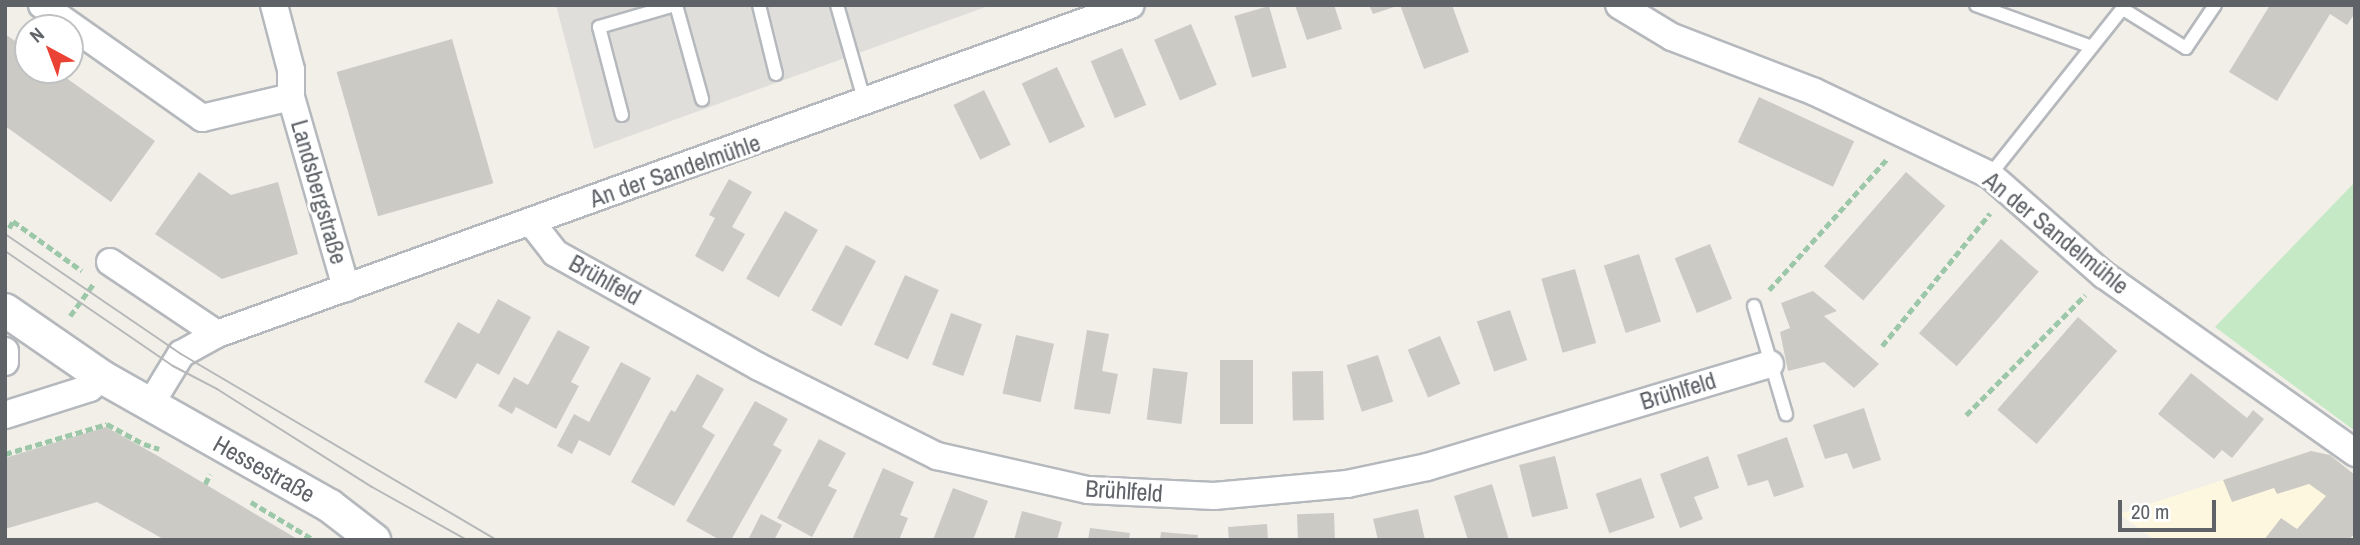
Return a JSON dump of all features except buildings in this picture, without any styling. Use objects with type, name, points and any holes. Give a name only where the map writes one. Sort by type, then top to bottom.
[{"type":"street","name":"Landsbergstraße","points":[[43,5],[202,118],[291,97]]},
{"type":"street","name":"Landsbergstraße","points":[[274,5],[291,70],[291,97],[346,288]]},
{"type":"street","name":"An der Sandelmühle","points":[[150,405],[181,354],[217,334],[1131,5]]},
{"type":"street","name":"An der Sandelmühle","points":[[1619,5],[1672,37],[1815,92],[1990,176],[2104,275],[2355,453]]},
{"type":"street","name":"Brühlfeld","points":[[531,222],[555,253],[759,366],[937,456],[1088,490],[1214,496],[1347,484],[1427,467],[1770,364]]},
{"type":"street","points":[[107,266],[217,334]]},
{"type":"street","name":"Hessestraße","points":[[5,310],[102,377],[330,506],[374,540]]},
{"type":"street","points":[[5,351],[5,362]]},
{"type":"street","points":[[5,415],[90,388],[102,377]]},
{"type":"lane","points":[[622,115],[600,27],[676,5],[702,99]]},
{"type":"lane","points":[[759,5],[776,74]]},
{"type":"lane","points":[[837,5],[864,99]]},
{"type":"lane","points":[[1976,5],[2092,47]]},
{"type":"lane","points":[[1990,176],[2124,7],[2186,48],[2215,5]]},
{"type":"lane","points":[[1754,306],[1786,414]]},
{"type":"path","points":[[1754,306],[1907,137]]},
{"type":"path","points":[[1882,346],[1992,212]]},
{"type":"path","points":[[9,228],[13,221],[83,272],[92,262],[107,266],[68,319],[60,313]]},
{"type":"path","points":[[1966,415],[2088,291]]},
{"type":"path","points":[[5,454],[107,424],[144,444],[165,450]]},
{"type":"path","points":[[199,467],[221,481]]},
{"type":"path","points":[[205,484],[211,473]]},
{"type":"path","points":[[242,495],[280,522],[314,540]]},
{"type":"shaded area","points":[[556,5],[991,5],[594,149]]},
{"type":"shaded area","points":[[2311,451],[2330,455],[2355,475],[2355,540],[2155,540],[2119,514]]},
{"type":"green space","points":[[2355,182],[2355,431],[2215,327]]},
{"type":"tram line","points":[[5,234],[181,354],[497,540]]},
{"type":"tram line","points":[[5,251],[173,366],[217,389],[372,487],[467,540]]}]
